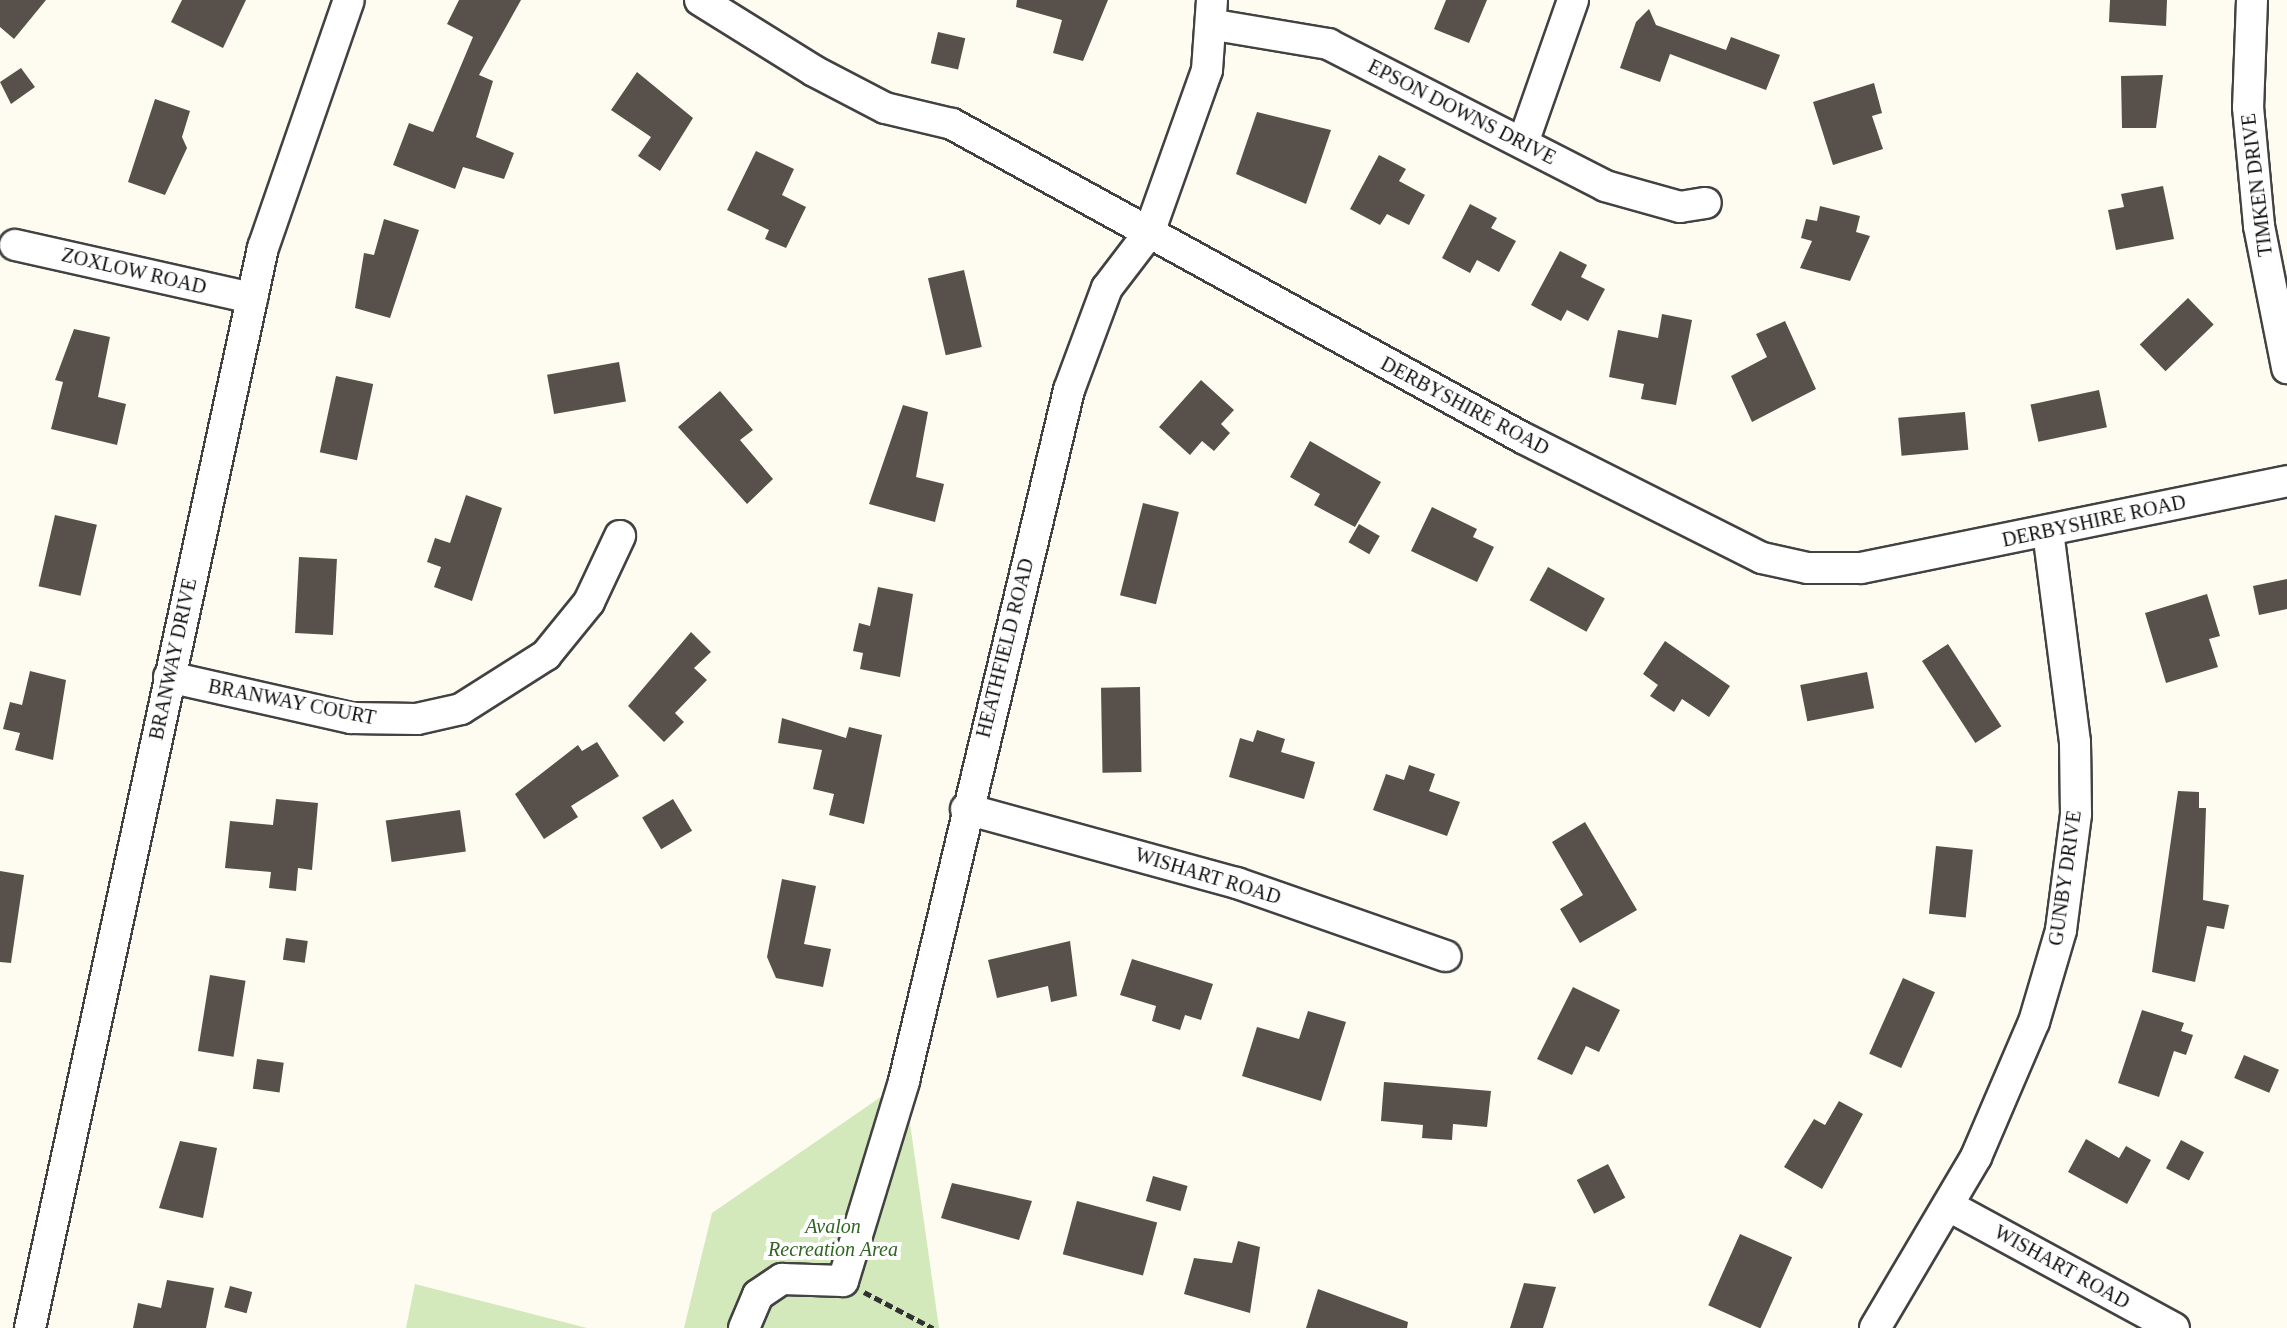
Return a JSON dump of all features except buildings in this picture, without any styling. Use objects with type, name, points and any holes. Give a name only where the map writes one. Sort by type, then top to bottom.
[{"type":"street","name":"BRANWAY DRIVE","points":[[30,1328],[252,298],[309,102],[349,0]]},
{"type":"street","name":"DERBYSHIRE ROAD","points":[[700,0],[885,108],[952,124],[1510,431],[1762,558],[1807,568],[1861,568],[2287,481]]},
{"type":"street","points":[[1523,143],[1573,0]]},
{"type":"street","name":"TIMKEN DRIVE","points":[[2252,0],[2253,167],[2287,368]]},
{"type":"street","name":"HEATHFIELD ROAD","points":[[843,1281],[904,1081],[966,809],[1069,390],[1107,288],[1149,233],[1207,70],[1214,13]]},
{"type":"street","name":"EPSON DOWNS DRIVE","points":[[1214,13],[1328,44],[1523,143],[1646,200],[1706,203]]},
{"type":"street","name":"ZOXLOW ROAD","points":[[15,245],[252,298]]},
{"type":"street","name":"GUNBY DRIVE","points":[[1875,1328],[1949,1206],[2034,1022],[2061,930],[2076,814],[2075,742],[2048,531]]},
{"type":"street","name":"BRANWAY COURT","points":[[169,677],[351,718],[417,719],[461,709],[546,655],[589,602],[620,536]]},
{"type":"street","name":"WISHART ROAD","points":[[966,809],[1237,883],[1446,956]]},
{"type":"street","name":"WISHART ROAD","points":[[1949,1206],[2174,1328]]},
{"type":"street","points":[[744,1328],[758,1295],[782,1279],[843,1281]]},
{"type":"path","points":[[843,1281],[933,1328]]},
{"type":"green space","name":"Avalon Recreation Area","points":[[904,1081],[939,1328],[684,1328],[712,1213]]},
{"type":"green space","points":[[415,1284],[587,1328],[406,1328]]}]
